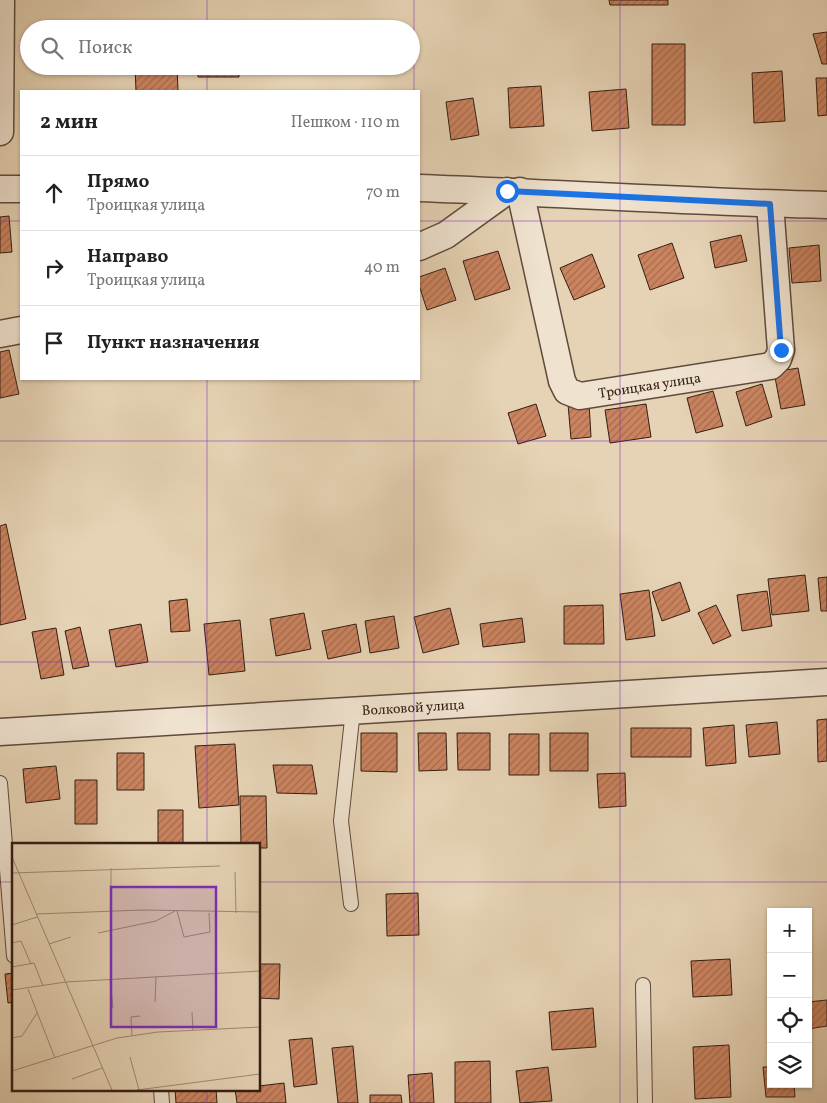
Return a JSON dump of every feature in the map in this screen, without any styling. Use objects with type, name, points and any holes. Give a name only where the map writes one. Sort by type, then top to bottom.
[{"type":"street","points":[[0,132],[1,0]]},
{"type":"street","points":[[420,188],[827,205]]},
{"type":"street","points":[[0,189],[20,189]]},
{"type":"street","points":[[420,247],[446,235],[514,191]]},
{"type":"street","name":"Троицкая улица","points":[[514,191],[562,381],[567,391],[580,396],[771,366],[778,359],[781,350],[770,204]]},
{"type":"street","points":[[0,334],[20,330]]},
{"type":"street","name":"Волковой улица","points":[[0,732],[827,682]]},
{"type":"lane","points":[[351,904],[341,821],[353,710]]},
{"type":"lane","points":[[0,783],[12,931]]},
{"type":"lane","points":[[643,985],[646,1103]]},
{"type":"lane","points":[[161,1090],[162,1103]]},
{"type":"building","points":[[609,0],[668,0],[668,5],[610,5]]},
{"type":"building","points":[[827,32],[827,64],[822,64],[813,34]]},
{"type":"building","points":[[652,44],[685,44],[685,125],[652,125]]},
{"type":"building","points":[[782,71],[785,121],[754,123],[752,73]]},
{"type":"building","points":[[135,75],[177,75],[178,90],[136,90]]},
{"type":"building","points":[[198,75],[239,75],[239,77],[198,77]]},
{"type":"building","points":[[816,78],[827,78],[827,115],[818,116]]},
{"type":"building","points":[[541,86],[544,126],[510,128],[508,88]]},
{"type":"building","points":[[626,89],[629,128],[592,131],[589,92]]},
{"type":"building","points":[[473,98],[479,135],[451,140],[446,102]]},
{"type":"building","points":[[9,216],[12,252],[0,253],[0,217]]},
{"type":"building","points":[[741,235],[747,261],[715,268],[710,242]]},
{"type":"building","points":[[672,243],[684,278],[650,290],[638,255]]},
{"type":"building","points":[[819,245],[821,281],[792,283],[789,248]]},
{"type":"building","points":[[498,251],[510,289],[475,300],[463,261]]},
{"type":"building","points":[[592,254],[605,287],[574,300],[560,268]]},
{"type":"building","points":[[445,268],[456,300],[427,310],[420,288],[420,277]]},
{"type":"building","points":[[9,350],[19,394],[0,398],[0,352]]},
{"type":"building","points":[[798,368],[805,405],[781,409],[774,372]]},
{"type":"building","points":[[762,384],[772,417],[746,426],[736,392]]},
{"type":"building","points":[[713,391],[723,426],[696,433],[687,398]]},
{"type":"building","points":[[589,403],[591,437],[571,439],[568,404]]},
{"type":"building","points":[[536,404],[546,436],[518,444],[508,413]]},
{"type":"building","points":[[646,404],[651,437],[610,443],[605,410]]},
{"type":"building","points":[[6,524],[26,619],[0,625],[0,526]]},
{"type":"building","points":[[805,575],[809,611],[772,615],[768,579]]},
{"type":"building","points":[[827,577],[827,611],[821,611],[818,578]]},
{"type":"building","points":[[680,582],[690,611],[662,621],[652,592]]},
{"type":"building","points":[[649,590],[655,636],[626,640],[620,594]]},
{"type":"building","points":[[767,591],[772,626],[742,631],[737,595]]},
{"type":"building","points":[[187,599],[190,631],[171,632],[169,601]]},
{"type":"building","points":[[603,605],[604,644],[564,644],[564,606]]},
{"type":"building","points":[[716,605],[731,636],[713,644],[698,613]]},
{"type":"building","points":[[450,608],[459,644],[423,653],[414,617]]},
{"type":"building","points":[[304,613],[311,649],[276,656],[270,619]]},
{"type":"building","points":[[394,616],[399,648],[370,653],[365,621]]},
{"type":"building","points":[[522,618],[525,642],[483,647],[480,624]]},
{"type":"building","points":[[240,620],[245,671],[209,675],[204,624]]},
{"type":"building","points":[[141,624],[148,662],[116,667],[109,630]]},
{"type":"building","points":[[356,624],[361,652],[328,659],[322,631]]},
{"type":"building","points":[[80,627],[89,666],[73,669],[65,631]]},
{"type":"building","points":[[56,628],[64,675],[41,679],[32,632]]},
{"type":"building","points":[[827,719],[827,761],[818,762],[817,720]]},
{"type":"building","points":[[777,722],[780,754],[749,757],[746,725]]},
{"type":"building","points":[[734,725],[736,763],[706,766],[703,728]]},
{"type":"building","points":[[631,728],[691,728],[691,757],[631,757]]},
{"type":"building","points":[[361,733],[397,733],[397,772],[361,771]]},
{"type":"building","points":[[418,733],[446,733],[447,770],[419,771]]},
{"type":"building","points":[[457,733],[490,733],[490,770],[458,770]]},
{"type":"building","points":[[550,733],[588,733],[588,771],[550,771]]},
{"type":"building","points":[[509,734],[539,734],[539,775],[509,775]]},
{"type":"building","points":[[235,744],[239,805],[199,808],[195,746]]},
{"type":"building","points":[[117,753],[144,753],[144,790],[117,790]]},
{"type":"building","points":[[273,765],[312,765],[317,794],[277,793]]},
{"type":"building","points":[[56,766],[60,799],[26,803],[23,769]]},
{"type":"building","points":[[625,773],[626,806],[599,808],[597,774]]},
{"type":"building","points":[[75,780],[97,780],[97,824],[75,824]]},
{"type":"building","points":[[240,796],[266,796],[267,848],[260,848],[260,843],[241,843]]},
{"type":"building","points":[[158,810],[183,810],[183,843],[158,843]]},
{"type":"building","points":[[418,893],[419,935],[387,936],[386,894]]},
{"type":"building","points":[[730,959],[732,995],[693,997],[691,961]]},
{"type":"building","points":[[260,964],[280,964],[279,999],[260,998]]},
{"type":"building","points":[[12,973],[12,1002],[8,1003],[5,974]]},
{"type":"building","points":[[827,1000],[827,1026],[812,1028],[812,1002]]},
{"type":"building","points":[[593,1008],[596,1047],[552,1050],[549,1012]]},
{"type":"building","points":[[312,1038],[317,1084],[294,1087],[289,1040]]},
{"type":"building","points":[[729,1045],[731,1097],[695,1099],[693,1047]]},
{"type":"building","points":[[353,1046],[358,1103],[338,1103],[332,1048]]},
{"type":"building","points":[[490,1061],[491,1103],[455,1103],[455,1062]]},
{"type":"building","points":[[548,1067],[552,1101],[520,1103],[516,1071]]},
{"type":"building","points":[[763,1067],[767,1067],[767,1088],[794,1088],[795,1097],[766,1097]]},
{"type":"building","points":[[432,1073],[434,1103],[410,1103],[408,1075]]},
{"type":"building","points":[[284,1083],[286,1103],[237,1103],[235,1090],[260,1090],[260,1086]]},
{"type":"building","points":[[175,1090],[216,1090],[217,1103],[176,1103]]},
{"type":"building","points":[[370,1095],[401,1095],[402,1103],[370,1103]]},
{"type":"route","points":[[507,191],[770,204],[781,350]]}]
